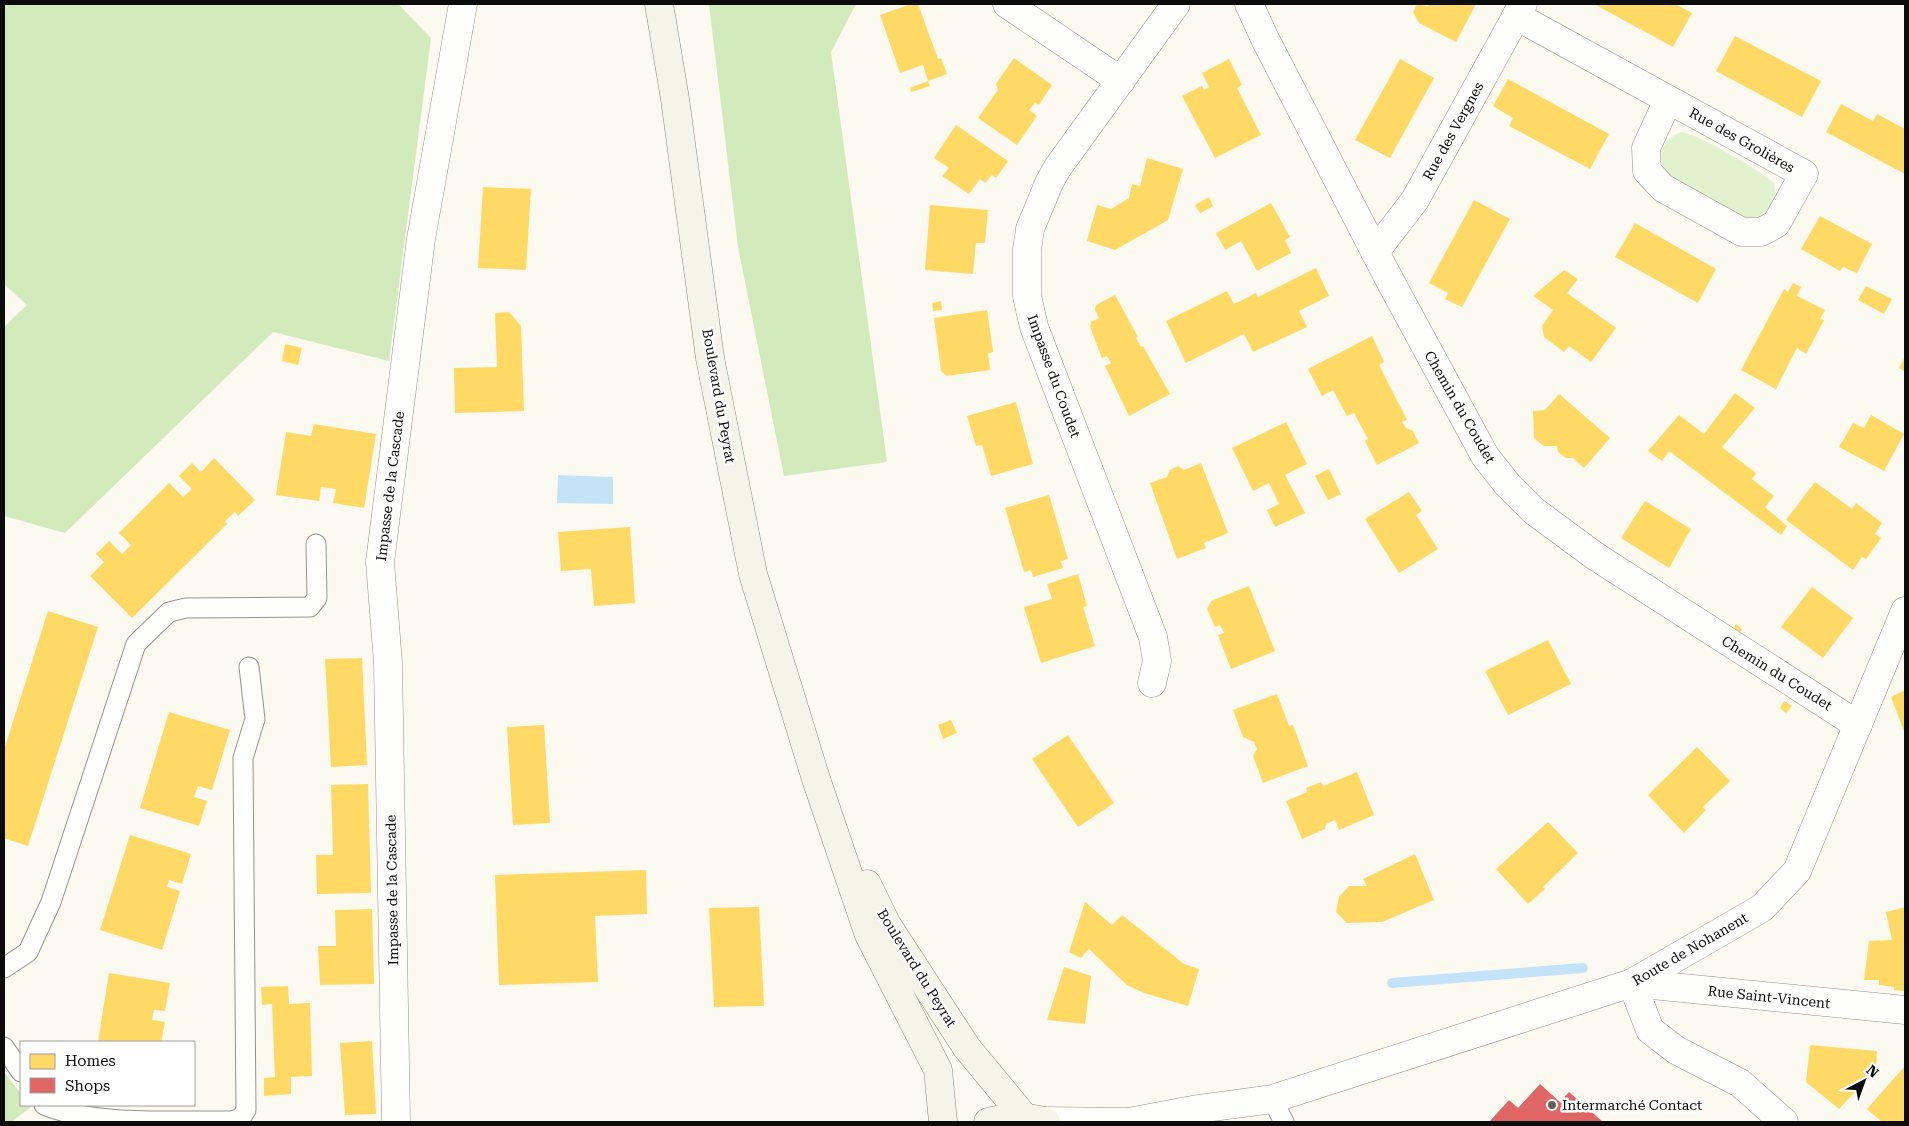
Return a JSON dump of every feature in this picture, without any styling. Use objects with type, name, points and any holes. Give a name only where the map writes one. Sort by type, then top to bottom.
[{"type":"main road","name":"Boulevard du Peyrat","points":[[659,4],[675,99],[710,358],[753,574],[816,779],[869,935],[938,1070],[943,1122]]},
{"type":"main road","name":"Boulevard du Peyrat","points":[[816,779],[887,925],[967,1048],[1038,1120]]},
{"type":"main road","points":[[988,1122],[1001,1119],[1038,1120]]},
{"type":"street","name":"Impasse de la Cascade","points":[[396,1122],[388,663],[380,562],[421,239],[463,4]]},
{"type":"street","points":[[1007,4],[1121,81]]},
{"type":"street","name":"Impasse du Coudet","points":[[1152,683],[1157,661],[1152,637],[1034,327],[1027,296],[1028,243],[1030,229],[1058,167],[1176,4]]},
{"type":"street","name":"Chemin du Coudet","points":[[1249,4],[1264,40],[1375,252],[1485,456],[1507,484],[1534,510],[1643,588],[1858,725]]},
{"type":"street","name":"Rue des Vergnes","points":[[1375,252],[1415,200],[1520,10]]},
{"type":"street","name":"Rue des Grolières","points":[[1520,10],[1668,100],[1804,174],[1776,224],[1761,232],[1742,232],[1663,188],[1647,171],[1646,148],[1668,100]]},
{"type":"street","name":"Route de Nohanent","points":[[1129,1122],[1198,1109],[1272,1099],[1632,984],[1762,908],[1798,871],[1905,610]]},
{"type":"street","points":[[1632,984],[1650,1030],[1676,1050],[1740,1083],[1784,1122]]},
{"type":"street","name":"Rue Saint-Vincent","points":[[1632,984],[1905,1010]]},
{"type":"street","name":"Route de Nohanent","points":[[1230,1122],[1272,1099]]},
{"type":"street","points":[[1038,1120],[1126,1122]]},
{"type":"lane","points":[[4,968],[28,952],[51,902],[136,644],[169,612],[186,608],[310,607],[317,598],[316,544]]},
{"type":"lane","points":[[53,1113],[103,1121],[231,1121],[242,1118],[246,1110],[243,758],[254,719],[249,667]]},
{"type":"lane","points":[[4,1047],[20,1071]]},
{"type":"lane","points":[[1272,1099],[1284,1122]]},
{"type":"green space","points":[[4,4],[398,4],[431,38],[389,361],[273,332],[65,533],[4,516],[4,327],[27,305],[4,284]]},
{"type":"green space","points":[[709,4],[856,4],[831,52],[887,462],[784,476],[738,247]]},
{"type":"green space","points":[[1681,132],[1702,139],[1729,153],[1774,183],[1775,196],[1767,212],[1761,216],[1748,219],[1670,177],[1662,164],[1662,151],[1669,140]]},
{"type":"green space","points":[[4,1072],[20,1093],[20,1106],[31,1107],[11,1122],[4,1122]]},
{"type":"water","points":[[558,475],[613,477],[613,504],[557,503]]},
{"type":"building: Homes","points":[[911,4],[918,4],[938,59],[941,58],[947,74],[928,81],[923,65],[900,73],[880,15]]},
{"type":"building: Homes","points":[[1417,4],[1428,6],[1430,4],[1476,4],[1456,42],[1419,23],[1413,12]]},
{"type":"building: Homes","points":[[1594,4],[1675,4],[1692,13],[1673,47]]},
{"type":"building: Homes","points":[[1735,36],[1821,81],[1802,117],[1716,71]]},
{"type":"building: Homes","points":[[1014,58],[1052,85],[1039,105],[1035,103],[1029,110],[1037,116],[1017,145],[978,118],[998,90],[996,84]]},
{"type":"building: Homes","points":[[1229,59],[1242,85],[1237,88],[1261,135],[1215,158],[1182,96],[1202,86],[1204,90],[1209,87],[1202,73]]},
{"type":"building: Homes","points":[[1400,59],[1434,78],[1390,158],[1355,140]]},
{"type":"building: Homes","points":[[1508,79],[1609,134],[1590,169],[1509,126],[1513,118],[1493,106]]},
{"type":"building: Homes","points":[[928,81],[930,86],[911,92],[910,88]]},
{"type":"building: Homes","points":[[1841,104],[1873,121],[1877,114],[1905,129],[1905,174],[1826,132]]},
{"type":"building: Homes","points":[[956,125],[1008,161],[996,178],[992,175],[985,183],[980,179],[969,194],[942,176],[949,168],[934,158]]},
{"type":"building: Homes","points":[[1147,158],[1183,169],[1168,220],[1115,250],[1087,241],[1097,205],[1111,209],[1129,198],[1132,184],[1140,186]]},
{"type":"building: Homes","points":[[483,187],[531,189],[526,270],[478,268]]},
{"type":"building: Homes","points":[[1209,197],[1213,206],[1200,213],[1195,205]]},
{"type":"building: Homes","points":[[1474,200],[1510,219],[1462,307],[1445,299],[1448,293],[1429,283]]},
{"type":"building: Homes","points":[[1271,203],[1290,237],[1285,240],[1291,253],[1257,271],[1241,241],[1225,250],[1216,233]]},
{"type":"building: Homes","points":[[930,205],[988,210],[985,243],[976,243],[973,274],[925,270]]},
{"type":"building: Homes","points":[[1820,216],[1872,244],[1857,273],[1843,267],[1840,271],[1801,249]]},
{"type":"building: Homes","points":[[1635,223],[1716,269],[1698,303],[1615,257]]},
{"type":"building: Homes","points":[[1316,268],[1329,296],[1299,311],[1307,327],[1253,352],[1244,334],[1186,363],[1166,321],[1227,291],[1234,304],[1256,293],[1258,297]]},
{"type":"building: Homes","points":[[1564,270],[1578,279],[1567,293],[1616,328],[1591,362],[1569,346],[1564,352],[1544,337],[1542,326],[1553,310],[1533,296]]},
{"type":"building: Homes","points":[[1793,283],[1801,287],[1797,296],[1825,310],[1820,319],[1824,320],[1806,354],[1797,348],[1776,389],[1741,370],[1784,289],[1788,292]]},
{"type":"building: Homes","points":[[1866,286],[1892,299],[1884,314],[1858,300]]},
{"type":"building: Homes","points":[[1115,295],[1138,337],[1136,338],[1141,347],[1143,346],[1170,394],[1129,416],[1105,366],[1111,363],[1107,356],[1102,358],[1090,327],[1091,322],[1099,318],[1095,310],[1096,305]]},
{"type":"building: Homes","points":[[941,301],[942,310],[933,311],[932,303]]},
{"type":"building: Homes","points":[[987,310],[993,352],[988,353],[990,370],[947,376],[941,371],[934,318]]},
{"type":"building: Homes","points":[[509,312],[521,326],[524,411],[455,413],[454,368],[497,367],[495,313]]},
{"type":"building: Homes","points":[[1372,336],[1384,362],[1379,365],[1407,420],[1402,422],[1406,428],[1413,431],[1419,443],[1377,465],[1365,441],[1368,439],[1354,413],[1347,416],[1333,390],[1322,396],[1308,369]]},
{"type":"building: Homes","points":[[285,344],[302,348],[298,365],[282,361]]},
{"type":"building: Homes","points":[[1905,357],[1905,371],[1899,368]]},
{"type":"building: Homes","points":[[1735,393],[1755,408],[1722,447],[1756,473],[1752,479],[1774,496],[1765,507],[1787,526],[1781,535],[1669,451],[1662,461],[1648,451],[1679,415],[1704,434]]},
{"type":"building: Homes","points":[[1559,394],[1610,438],[1584,468],[1573,458],[1566,458],[1558,452],[1557,446],[1544,446],[1534,438],[1533,411],[1545,410]]},
{"type":"building: Homes","points":[[1016,402],[1033,464],[991,476],[982,445],[976,446],[967,416]]},
{"type":"building: Homes","points":[[1871,415],[1904,434],[1884,471],[1839,447],[1853,423],[1864,428]]},
{"type":"building: Homes","points":[[1286,422],[1307,464],[1285,475],[1305,513],[1275,527],[1267,510],[1279,504],[1269,483],[1253,491],[1232,448]]},
{"type":"building: Homes","points":[[314,424],[376,434],[364,508],[333,503],[336,489],[321,487],[319,501],[276,495],[286,432],[311,436]]},
{"type":"building: Homes","points":[[214,458],[255,500],[238,516],[235,512],[225,521],[227,524],[132,618],[90,576],[104,562],[96,554],[109,541],[122,554],[131,545],[119,533],[169,483],[183,497],[192,489],[179,476],[192,463],[201,472]]},
{"type":"building: Homes","points":[[1201,463],[1228,533],[1204,543],[1206,548],[1177,559],[1150,483],[1167,477],[1170,470],[1178,466],[1184,470]]},
{"type":"building: Homes","points":[[1329,469],[1341,494],[1328,500],[1315,476]]},
{"type":"building: Homes","points":[[1815,482],[1852,509],[1856,503],[1882,523],[1875,534],[1881,538],[1866,559],[1862,557],[1853,570],[1786,520]]},
{"type":"building: Homes","points":[[1409,492],[1422,511],[1416,515],[1438,549],[1399,573],[1365,519]]},
{"type":"building: Homes","points":[[1049,495],[1068,559],[1061,561],[1063,568],[1033,577],[1031,570],[1024,572],[1005,508]]},
{"type":"building: Homes","points":[[1645,501],[1691,529],[1669,568],[1621,538]]},
{"type":"building: Homes","points":[[630,527],[635,603],[594,606],[591,569],[561,571],[558,532]]},
{"type":"building: Homes","points":[[1078,574],[1087,606],[1083,607],[1095,646],[1041,663],[1024,607],[1052,599],[1047,584]]},
{"type":"building: Homes","points":[[1249,586],[1275,651],[1231,669],[1218,635],[1224,633],[1220,625],[1215,627],[1207,609],[1211,601]]},
{"type":"building: Homes","points":[[1812,587],[1853,618],[1823,658],[1781,627]]},
{"type":"building: Homes","points":[[48,611],[98,627],[28,846],[4,838],[4,750]]},
{"type":"building: Homes","points":[[1736,624],[1742,629],[1737,638],[1730,633]]},
{"type":"building: Homes","points":[[1548,640],[1571,684],[1508,715],[1485,671]]},
{"type":"building: Homes","points":[[362,658],[367,765],[331,767],[325,659]]},
{"type":"building: Homes","points":[[1905,690],[1905,734],[1891,697]]},
{"type":"building: Homes","points":[[1277,694],[1289,726],[1293,725],[1308,766],[1263,783],[1253,756],[1257,749],[1254,742],[1243,737],[1233,710]]},
{"type":"building: Homes","points":[[1784,701],[1792,706],[1786,713],[1780,708]]},
{"type":"building: Homes","points":[[169,712],[230,730],[212,790],[198,786],[194,797],[207,801],[199,826],[140,808]]},
{"type":"building: Homes","points":[[951,720],[957,733],[943,739],[938,725]]},
{"type":"building: Homes","points":[[544,725],[550,823],[513,825],[507,727]]},
{"type":"building: Homes","points":[[1068,735],[1114,803],[1078,827],[1032,759]]},
{"type":"building: Homes","points":[[1697,747],[1730,781],[1703,807],[1706,810],[1684,833],[1648,795]]},
{"type":"building: Homes","points":[[1357,772],[1374,815],[1339,830],[1335,820],[1326,824],[1325,829],[1302,839],[1286,801],[1307,792],[1306,788],[1321,782],[1323,786]]},
{"type":"building: Homes","points":[[368,784],[371,893],[317,894],[316,855],[333,855],[331,785]]},
{"type":"building: Homes","points":[[1548,822],[1578,853],[1543,887],[1545,889],[1528,904],[1496,869]]},
{"type":"building: Homes","points":[[130,835],[191,854],[182,884],[169,880],[167,887],[180,891],[162,950],[100,930]]},
{"type":"building: Homes","points":[[1415,854],[1434,900],[1382,922],[1347,923],[1336,912],[1339,897],[1349,886],[1367,886],[1363,879]]},
{"type":"building: Homes","points":[[646,870],[647,914],[595,916],[598,982],[499,985],[495,875]]},
{"type":"building: Homes","points":[[1085,902],[1112,925],[1122,915],[1184,964],[1199,969],[1188,1006],[1144,993],[1127,985],[1089,949],[1081,958],[1069,952]]},
{"type":"building: Homes","points":[[759,907],[764,1006],[714,1007],[709,908]]},
{"type":"building: Homes","points":[[1905,907],[1905,991],[1879,985],[1879,980],[1864,980],[1869,941],[1892,940],[1886,912]]},
{"type":"building: Homes","points":[[372,909],[374,984],[320,985],[318,946],[336,946],[335,910]]},
{"type":"building: Homes","points":[[1064,967],[1091,976],[1085,1024],[1047,1020]]},
{"type":"building: Homes","points":[[109,973],[170,983],[165,1011],[154,1010],[152,1020],[165,1022],[161,1041],[98,1041]]},
{"type":"building: Homes","points":[[288,986],[289,1004],[310,1003],[312,1076],[291,1077],[291,1094],[264,1096],[264,1078],[275,1077],[272,1004],[262,1005],[261,987]]},
{"type":"building: Homes","points":[[372,1041],[376,1114],[345,1115],[340,1043]]},
{"type":"building: Homes","points":[[1810,1045],[1877,1051],[1876,1069],[1839,1109],[1806,1082]]},
{"type":"building: Homes","points":[[1905,1066],[1905,1122],[1882,1122],[1867,1109]]},
{"type":"building: Shops","name":"Intermarché Contact","points":[[1540,1084],[1560,1102],[1569,1092],[1603,1122],[1489,1122],[1509,1100],[1518,1108]]},
{"type":"waterway","points":[[1392,983],[1583,968]]},
{"type":"place","name":"Intermarché Contact","points":[[1552,1105]]}]
